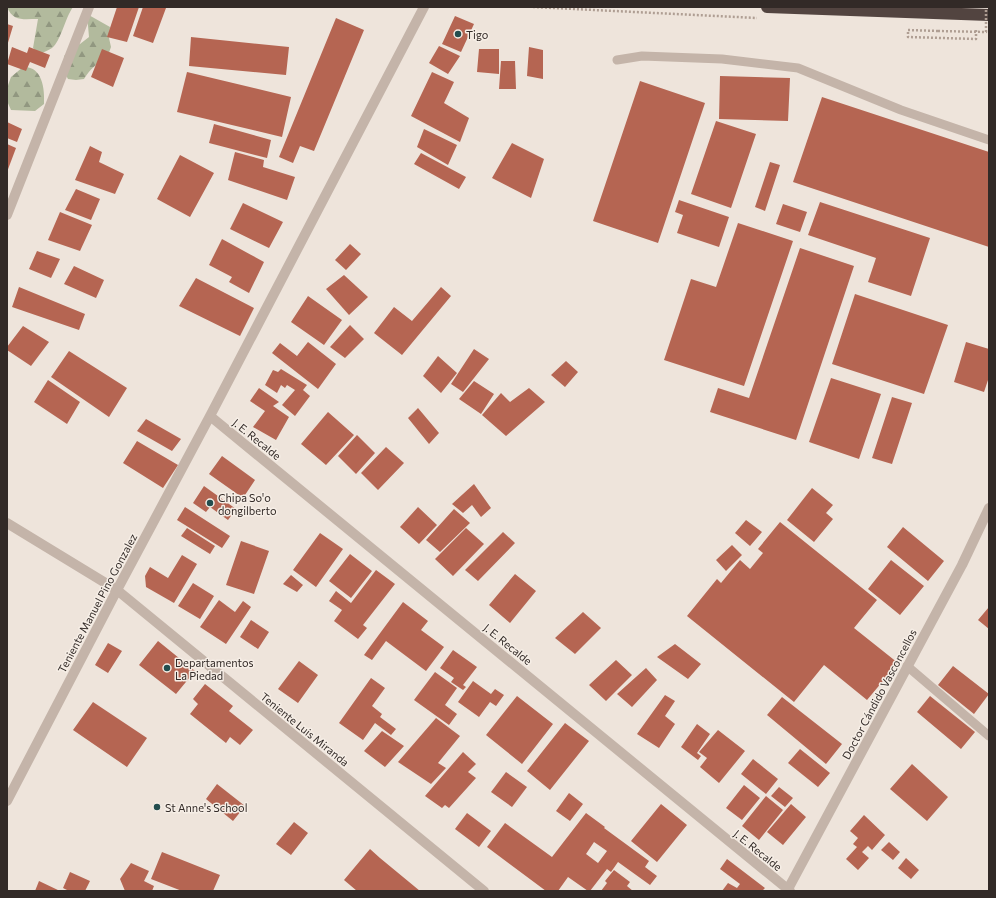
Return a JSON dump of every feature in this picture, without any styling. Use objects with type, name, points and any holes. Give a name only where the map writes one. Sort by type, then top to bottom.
[{"type":"highway","points":[[767,7],[989,15]]},
{"type":"street","points":[[7,215],[89,7]]},
{"type":"street","name":"Teniente Manuel Pino Gonzalez","points":[[7,801],[424,7]]},
{"type":"street","name":"J. E. Recalde","points":[[210,416],[789,890]]},
{"type":"street","name":"Doctor Cándido Vasconcellos","points":[[789,890],[962,565],[989,508]]},
{"type":"street","name":"Teniente Luis Miranda","points":[[7,523],[117,590],[484,891]]},
{"type":"lane","points":[[617,60],[642,56],[722,59],[798,68],[901,110],[989,140]]},
{"type":"lane","points":[[907,666],[989,736]]},
{"type":"path","points":[[976,29],[976,39],[908,36],[908,30],[938,31],[986,32],[986,7]]},
{"type":"green space","points":[[7,7],[73,7],[55,45],[51,49],[40,54],[33,48],[38,19],[20,19],[12,15]]},
{"type":"green space","points":[[87,14],[110,27],[109,38],[111,47],[107,58],[94,67],[84,79],[68,79],[65,73],[64,56],[74,46],[80,44],[89,37]]},
{"type":"green space","points":[[23,67],[34,70],[41,79],[43,85],[44,104],[35,111],[11,110],[7,101],[7,88],[11,77]]},
{"type":"building","points":[[117,7],[139,7],[127,42],[107,37]]},
{"type":"building","points":[[143,7],[166,8],[153,43],[133,36]]},
{"type":"building","name":"Tigo","points":[[455,16],[474,24],[461,52],[442,44]]},
{"type":"building","points":[[336,18],[364,30],[314,151],[300,146],[293,163],[279,157]]},
{"type":"building","points":[[7,24],[13,26],[7,46]]},
{"type":"building","points":[[191,37],[289,47],[286,75],[189,66]]},
{"type":"building","points":[[439,46],[460,56],[448,74],[429,63]]},
{"type":"building","points":[[12,47],[27,53],[29,47],[50,55],[45,68],[30,62],[26,71],[7,64]]},
{"type":"building","points":[[529,47],[543,50],[543,79],[527,76]]},
{"type":"building","points":[[102,49],[124,58],[113,87],[91,77]]},
{"type":"building","points":[[479,49],[499,49],[499,74],[477,72]]},
{"type":"building","points":[[501,61],[515,61],[516,89],[499,89]]},
{"type":"building","points":[[187,72],[291,97],[282,137],[177,112]]},
{"type":"building","points":[[432,72],[454,82],[444,103],[469,118],[460,142],[411,116]]},
{"type":"building","points":[[720,76],[790,78],[788,121],[719,119]]},
{"type":"building","points":[[640,81],[705,103],[658,243],[593,221]]},
{"type":"building","points":[[822,97],[989,152],[989,247],[793,182]]},
{"type":"building","points":[[716,121],[756,134],[731,208],[691,194]]},
{"type":"building","points":[[7,122],[22,129],[17,142],[7,138]]},
{"type":"building","points":[[214,124],[271,140],[267,158],[209,143]]},
{"type":"building","points":[[424,129],[457,145],[448,165],[417,147]]},
{"type":"building","points":[[512,143],[544,159],[531,198],[492,178]]},
{"type":"building","points":[[7,144],[16,148],[7,172]]},
{"type":"building","points":[[90,146],[102,152],[99,162],[124,174],[115,194],[75,180]]},
{"type":"building","points":[[235,152],[264,160],[263,167],[295,177],[287,200],[228,180]]},
{"type":"building","points":[[421,153],[466,177],[459,189],[414,164]]},
{"type":"building","points":[[180,155],[214,173],[190,217],[157,199]]},
{"type":"building","points":[[770,162],[780,165],[765,211],[755,207]]},
{"type":"building","points":[[76,189],[100,199],[91,220],[65,210]]},
{"type":"building","points":[[679,200],[729,217],[719,247],[677,233],[683,215],[675,212]]},
{"type":"building","points":[[820,202],[930,238],[911,296],[868,282],[876,258],[808,235]]},
{"type":"building","points":[[243,203],[283,222],[269,248],[230,229]]},
{"type":"building","points":[[783,204],[807,212],[800,232],[776,224]]},
{"type":"building","points":[[60,212],[92,225],[80,251],[48,240]]},
{"type":"building","points":[[738,223],[793,241],[744,386],[664,360],[691,279],[716,287]]},
{"type":"building","points":[[222,239],[264,262],[249,293],[229,282],[232,277],[209,265]]},
{"type":"building","points":[[350,244],[361,254],[346,270],[335,260]]},
{"type":"building","points":[[800,248],[854,266],[796,440],[710,412],[718,388],[749,398]]},
{"type":"building","points":[[37,251],[60,259],[51,278],[29,269]]},
{"type":"building","points":[[74,266],[104,280],[96,298],[64,284]]},
{"type":"building","points":[[344,275],[368,297],[349,315],[326,289]]},
{"type":"building","points":[[196,278],[254,308],[240,336],[179,306]]},
{"type":"building","points":[[19,287],[85,314],[79,330],[12,307]]},
{"type":"building","points":[[441,287],[451,296],[402,355],[374,333],[394,307],[412,321]]},
{"type":"building","points":[[855,294],[948,325],[924,394],[832,364]]},
{"type":"building","points":[[308,296],[342,320],[324,345],[291,322]]},
{"type":"building","points":[[350,325],[364,339],[345,358],[330,347]]},
{"type":"building","points":[[23,326],[49,342],[31,366],[7,350],[7,347]]},
{"type":"building","points":[[308,342],[336,364],[318,389],[272,353],[280,343],[297,356]]},
{"type":"building","points":[[966,342],[989,349],[989,377],[984,392],[954,382]]},
{"type":"building","points":[[474,349],[489,359],[463,392],[451,384]]},
{"type":"building","points":[[69,351],[127,388],[109,417],[51,377]]},
{"type":"building","points":[[438,356],[457,373],[441,393],[423,376]]},
{"type":"building","points":[[566,361],[578,372],[565,387],[551,375]]},
{"type":"building","points":[[281,369],[307,385],[303,390],[310,396],[295,416],[282,405],[295,390],[287,385],[285,388],[281,385],[277,393],[265,385],[273,370],[278,372]]},
{"type":"building","points":[[831,378],[881,394],[859,459],[809,442]]},
{"type":"building","points":[[48,380],[80,402],[67,424],[34,402]]},
{"type":"building","points":[[474,381],[494,394],[481,414],[459,399]]},
{"type":"building","points":[[259,388],[279,402],[273,406],[289,417],[276,440],[253,427],[265,411],[250,401]]},
{"type":"building","points":[[529,388],[545,402],[506,436],[482,415],[501,393],[510,402]]},
{"type":"building","points":[[892,397],[912,403],[892,464],[872,458]]},
{"type":"building","points":[[418,408],[439,433],[429,444],[408,418]]},
{"type":"building","points":[[328,412],[354,435],[326,465],[301,444]]},
{"type":"building","points":[[146,419],[181,439],[172,451],[137,431]]},
{"type":"building","points":[[357,435],[375,453],[356,474],[338,456]]},
{"type":"building","points":[[137,441],[178,465],[163,488],[123,463]]},
{"type":"building","points":[[386,447],[404,463],[378,490],[361,473]]},
{"type":"building","points":[[222,456],[255,480],[243,498],[209,474]]},
{"type":"building","points":[[474,484],[491,508],[481,517],[472,505],[463,513],[452,504]]},
{"type":"building","name":"Chipa So'o dongilberto","points":[[204,486],[236,509],[228,520],[210,507],[206,512],[193,503]]},
{"type":"building","points":[[812,488],[833,505],[826,513],[833,519],[814,542],[787,520]]},
{"type":"building","points":[[185,507],[230,536],[222,548],[177,520]]},
{"type":"building","points":[[418,507],[437,525],[419,544],[400,527]]},
{"type":"building","points":[[454,509],[470,523],[440,552],[426,540]]},
{"type":"building","points":[[746,520],[762,532],[750,546],[735,533]]},
{"type":"building","points":[[780,522],[877,600],[854,628],[898,663],[867,700],[824,665],[794,702],[687,616],[717,579],[721,583],[740,560],[750,569],[763,553],[758,549]]},
{"type":"building","points":[[903,527],[944,561],[928,581],[887,547]]},
{"type":"building","points":[[187,528],[215,546],[210,554],[181,536]]},
{"type":"building","points":[[466,528],[484,544],[453,576],[435,559]]},
{"type":"building","points":[[503,532],[515,543],[478,581],[465,570]]},
{"type":"building","points":[[320,533],[343,549],[316,587],[293,570]]},
{"type":"building","points":[[241,541],[269,551],[254,594],[226,585]]},
{"type":"building","points":[[732,545],[742,555],[726,571],[716,560]]},
{"type":"building","points":[[350,554],[372,571],[351,598],[329,581]]},
{"type":"building","points":[[182,555],[197,564],[174,603],[146,587],[145,576],[150,567],[168,578]]},
{"type":"building","points":[[891,560],[924,586],[900,615],[868,589]]},
{"type":"building","points":[[376,570],[395,584],[363,625],[367,628],[358,639],[334,621],[342,610],[329,601],[336,591],[351,603]]},
{"type":"building","points":[[515,574],[536,591],[510,623],[489,605]]},
{"type":"building","points":[[291,575],[303,585],[297,592],[283,584]]},
{"type":"building","points":[[193,583],[214,596],[200,619],[178,606]]},
{"type":"building","points":[[219,600],[235,612],[243,601],[251,607],[226,644],[200,627]]},
{"type":"building","points":[[403,602],[428,621],[421,630],[444,647],[426,671],[386,641],[372,660],[364,655]]},
{"type":"building","points":[[989,607],[989,629],[978,620]]},
{"type":"building","points":[[583,612],[601,628],[575,654],[555,638]]},
{"type":"building","points":[[251,620],[269,632],[258,649],[240,637]]},
{"type":"building","name":"Departamentos La Piedad","points":[[158,641],[195,671],[176,694],[139,665]]},
{"type":"building","points":[[108,643],[122,651],[108,673],[95,665]]},
{"type":"building","points":[[675,644],[701,664],[688,679],[657,657]]},
{"type":"building","points":[[453,650],[477,667],[463,685],[466,687],[463,690],[451,682],[454,678],[440,668]]},
{"type":"building","points":[[616,660],[632,675],[606,701],[589,685]]},
{"type":"building","points":[[299,661],[318,675],[298,703],[278,689]]},
{"type":"building","points":[[953,666],[989,694],[974,714],[938,685]]},
{"type":"building","points":[[646,668],[657,680],[632,707],[617,694]]},
{"type":"building","points":[[435,672],[457,688],[445,705],[457,714],[449,725],[414,700]]},
{"type":"building","points":[[371,678],[385,688],[372,706],[382,714],[380,717],[396,729],[391,735],[375,723],[363,740],[339,723]]},
{"type":"building","points":[[473,681],[491,694],[495,689],[504,695],[496,706],[490,702],[479,717],[458,702]]},
{"type":"building","points":[[205,684],[233,706],[229,711],[253,730],[240,745],[230,737],[226,743],[190,714],[198,704],[193,699]]},
{"type":"building","points":[[665,695],[675,701],[665,716],[675,724],[659,748],[637,734]]},
{"type":"building","points":[[517,696],[553,724],[522,764],[486,735]]},
{"type":"building","points":[[930,696],[975,732],[961,749],[917,712]]},
{"type":"building","points":[[782,697],[842,744],[826,764],[767,715]]},
{"type":"building","points":[[93,702],[147,738],[127,767],[73,730]]},
{"type":"building","points":[[436,718],[460,736],[438,763],[446,768],[431,784],[398,762]]},
{"type":"building","points":[[565,723],[589,741],[550,790],[527,771]]},
{"type":"building","points":[[697,724],[710,734],[697,753],[701,756],[698,760],[681,747]]},
{"type":"building","points":[[718,730],[745,751],[719,783],[700,767],[707,758],[699,752]]},
{"type":"building","points":[[382,731],[404,746],[385,767],[364,751]]},
{"type":"building","points":[[800,749],[830,773],[818,787],[788,763]]},
{"type":"building","points":[[463,752],[476,764],[468,772],[476,778],[449,808],[445,805],[442,808],[425,796]]},
{"type":"building","points":[[753,759],[778,779],[766,794],[741,774]]},
{"type":"building","points":[[912,764],[948,797],[927,821],[890,789]]},
{"type":"building","points":[[506,772],[527,787],[512,807],[491,792]]},
{"type":"building","points":[[217,784],[245,806],[233,821],[206,799]]},
{"type":"building","points":[[744,785],[760,798],[742,820],[726,808]]},
{"type":"building","points":[[779,787],[793,798],[785,807],[771,796]]},
{"type":"building","points":[[569,793],[583,804],[570,821],[556,811]]},
{"type":"building","points":[[766,796],[783,810],[759,840],[742,826]]},
{"type":"building","points":[[661,804],[687,825],[657,862],[631,841]]},
{"type":"building","points":[[791,804],[806,817],[783,845],[767,832]]},
{"type":"building","points":[[467,813],[491,831],[479,847],[455,829]]},
{"type":"building","points":[[586,813],[649,861],[645,867],[657,876],[650,885],[618,862],[611,872],[607,869],[590,891],[568,877],[558,891],[546,891],[487,847],[505,823],[552,857]],"holes":[[[594,842],[607,851],[598,863],[586,854]]]},
{"type":"building","points":[[864,815],[885,835],[872,850],[868,846],[862,852],[869,858],[858,870],[846,859],[857,847],[853,844],[858,838],[850,831]]},
{"type":"building","points":[[294,822],[308,833],[291,855],[276,844]]},
{"type":"building","points":[[889,842],[900,852],[893,860],[881,850]]},
{"type":"building","points":[[370,849],[420,891],[357,891],[344,880]]},
{"type":"building","points":[[162,852],[220,875],[213,891],[182,891],[151,879]]},
{"type":"building","points":[[906,858],[919,870],[911,879],[898,868]]},
{"type":"building","points":[[727,859],[765,888],[762,891],[722,891],[728,883],[737,888],[740,884],[720,869]]},
{"type":"building","points":[[131,863],[149,871],[144,881],[154,886],[152,891],[125,891],[120,879]]},
{"type":"building","points":[[614,870],[630,882],[627,886],[633,891],[601,891],[607,883],[605,881]]},
{"type":"building","points":[[70,872],[90,881],[85,891],[69,891],[63,888]]},
{"type":"building","points":[[39,881],[60,891],[35,891]]},
{"type":"place","name":"Tigo","points":[[458,34]]},
{"type":"place","name":"Chipa So'o dongilberto","points":[[210,503]]},
{"type":"place","name":"Departamentos La Piedad","points":[[167,668]]},
{"type":"place","name":"St Anne's School","points":[[157,807]]}]
